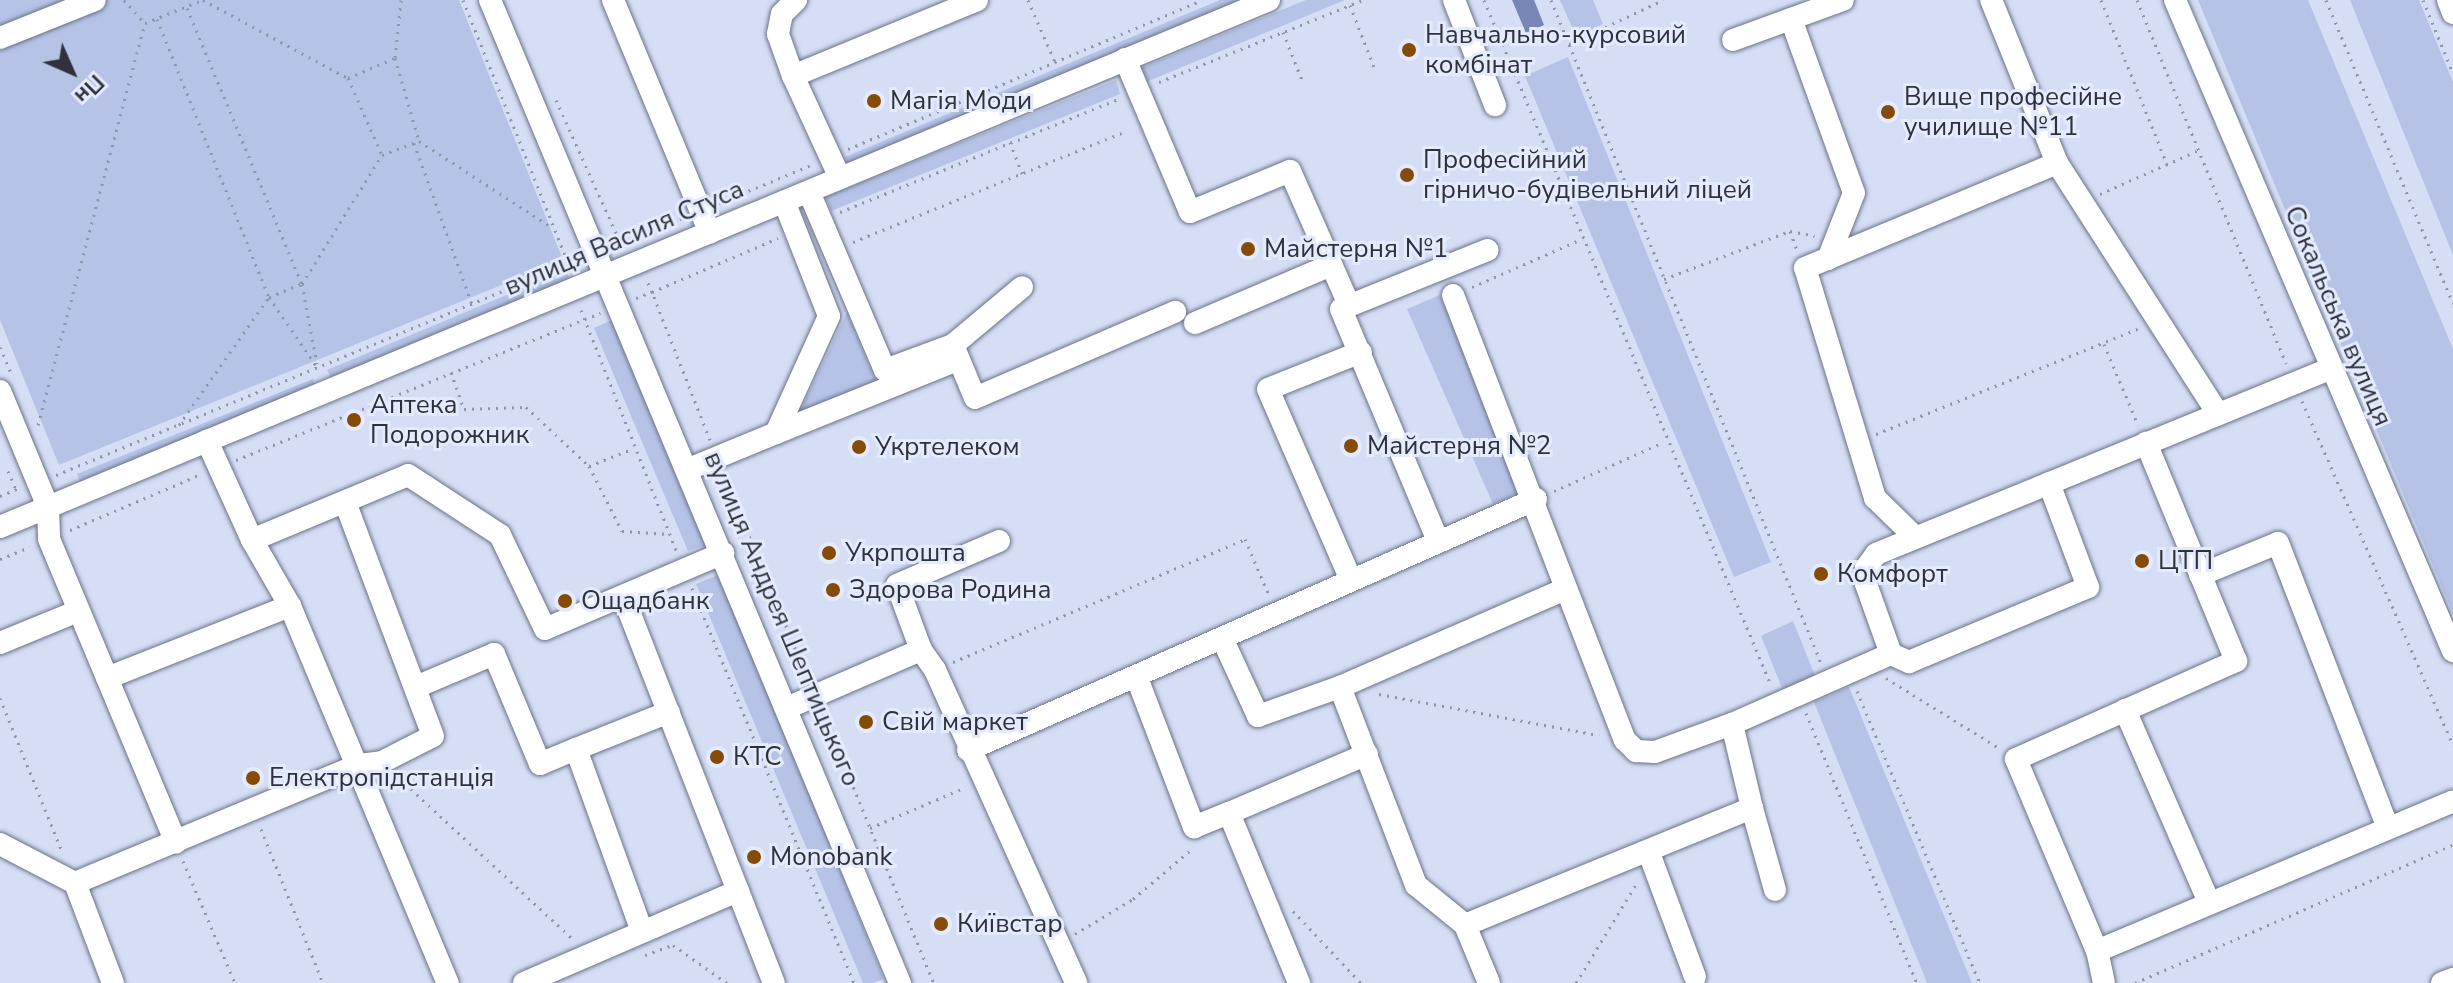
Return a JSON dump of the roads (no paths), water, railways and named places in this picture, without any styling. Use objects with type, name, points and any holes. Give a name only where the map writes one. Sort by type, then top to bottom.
[{"type":"street","points":[[0,38],[95,0]]},
{"type":"street","name":"вулиця Андрея Шептицького","points":[[490,0],[789,707],[900,983]]},
{"type":"street","points":[[613,0],[710,233]]},
{"type":"street","points":[[796,0],[782,14],[778,34],[793,76],[840,178]]},
{"type":"street","points":[[793,76],[977,0]]},
{"type":"street","name":"вулиця Василя Стуса","points":[[0,527],[608,278],[784,201],[1269,0]]},
{"type":"street","points":[[1454,0],[1495,105]]},
{"type":"street","points":[[1733,40],[1843,0]]},
{"type":"street","points":[[1991,0],[2057,163],[2218,414]]},
{"type":"street","name":"Сокальська вулиця","points":[[2175,0],[2329,369],[2453,651]]},
{"type":"street","points":[[2448,0],[2453,13]]},
{"type":"street","points":[[1791,19],[1854,193],[1831,249]]},
{"type":"street","points":[[1125,59],[1190,212],[1290,171],[1349,305]]},
{"type":"street","points":[[1915,537],[1875,498],[1805,268],[1831,249],[2057,163]]},
{"type":"street","points":[[809,192],[885,370],[956,353]]},
{"type":"street","points":[[776,433],[829,316],[784,201]]},
{"type":"street","points":[[1438,541],[1341,309],[1488,250]]},
{"type":"street","points":[[1195,323],[1331,265]]},
{"type":"street","points":[[689,469],[956,353],[1022,287]]},
{"type":"street","points":[[1453,295],[1536,499],[1565,589],[1625,740],[1636,751],[1655,752],[1732,724],[1891,654]]},
{"type":"street","points":[[956,353],[975,398],[1175,312]]},
{"type":"street","points":[[1351,580],[1268,389],[1361,352]]},
{"type":"street","points":[[2049,483],[2088,587],[1909,662],[1891,654],[1866,584],[1866,568],[1876,554],[1915,537],[2329,369]]},
{"type":"street","points":[[0,391],[48,507],[49,539],[176,842]]},
{"type":"street","points":[[207,441],[252,540],[290,606],[448,983]]},
{"type":"street","points":[[2104,983],[2097,951],[2016,759],[2236,661],[2146,443]]},
{"type":"street","points":[[252,540],[346,504],[408,475],[500,535],[545,629],[723,553]]},
{"type":"street","points":[[968,750],[1137,678],[1276,611],[1536,499]]},
{"type":"street","points":[[75,883],[359,765],[382,762],[433,736],[346,504]]},
{"type":"street","points":[[999,541],[897,585],[921,650],[935,670],[968,750],[1076,983]]},
{"type":"street","points":[[2200,575],[2278,543],[2388,828]]},
{"type":"street","points":[[1222,638],[1258,716],[1340,687],[1565,589]]},
{"type":"street","points":[[623,596],[774,983]]},
{"type":"street","points":[[107,678],[290,606]]},
{"type":"street","points":[[0,643],[78,611]]},
{"type":"street","points":[[789,707],[921,650]]},
{"type":"street","points":[[416,687],[494,654],[540,764],[669,712]]},
{"type":"street","points":[[1137,678],[1194,827],[1367,754]]},
{"type":"street","points":[[1340,687],[1416,885],[1465,925],[1489,983]]},
{"type":"street","points":[[2125,710],[2209,902]]},
{"type":"street","points":[[1732,724],[1775,890]]},
{"type":"street","points":[[576,749],[642,931]]},
{"type":"street","points":[[2097,951],[2453,801]]},
{"type":"street","points":[[1465,925],[1650,857],[1752,808]]},
{"type":"street","points":[[1229,813],[1299,983]]},
{"type":"street","points":[[0,844],[75,883],[113,983]]},
{"type":"street","points":[[1650,857],[1695,977]]},
{"type":"street","points":[[524,983],[738,891]]},
{"type":"street","points":[[2442,983],[2453,979]]},
{"type":"place","name":"Навчально-курсовий комбінат","points":[[1409,50]]},
{"type":"place","name":"Магія Моди","points":[[874,101]]},
{"type":"place","name":"Вище професійне училище №11","points":[[1888,112]]},
{"type":"place","name":"Професійний гірничо-будівельний ліцей","points":[[1407,175]]},
{"type":"place","name":"Майстерня №1","points":[[1248,249]]},
{"type":"place","name":"Аптека Подорожник","points":[[354,420]]},
{"type":"place","name":"Майстерня №2","points":[[1351,446]]},
{"type":"place","name":"Укртелеком","points":[[859,447]]},
{"type":"place","name":"Укрпошта","points":[[829,553]]},
{"type":"place","name":"ЦТП","points":[[2142,561]]},
{"type":"place","name":"Комфорт","points":[[1821,574]]},
{"type":"place","name":"Здорова Родина","points":[[833,590]]},
{"type":"place","name":"Ощадбанк","points":[[565,601]]},
{"type":"place","name":"Свій маркет","points":[[866,722]]},
{"type":"place","name":"КТС","points":[[717,757]]},
{"type":"place","name":"Електропідстанція","points":[[253,778]]},
{"type":"place","name":"Monobank","points":[[754,857]]},
{"type":"place","name":"Київстар","points":[[941,924]]}]
